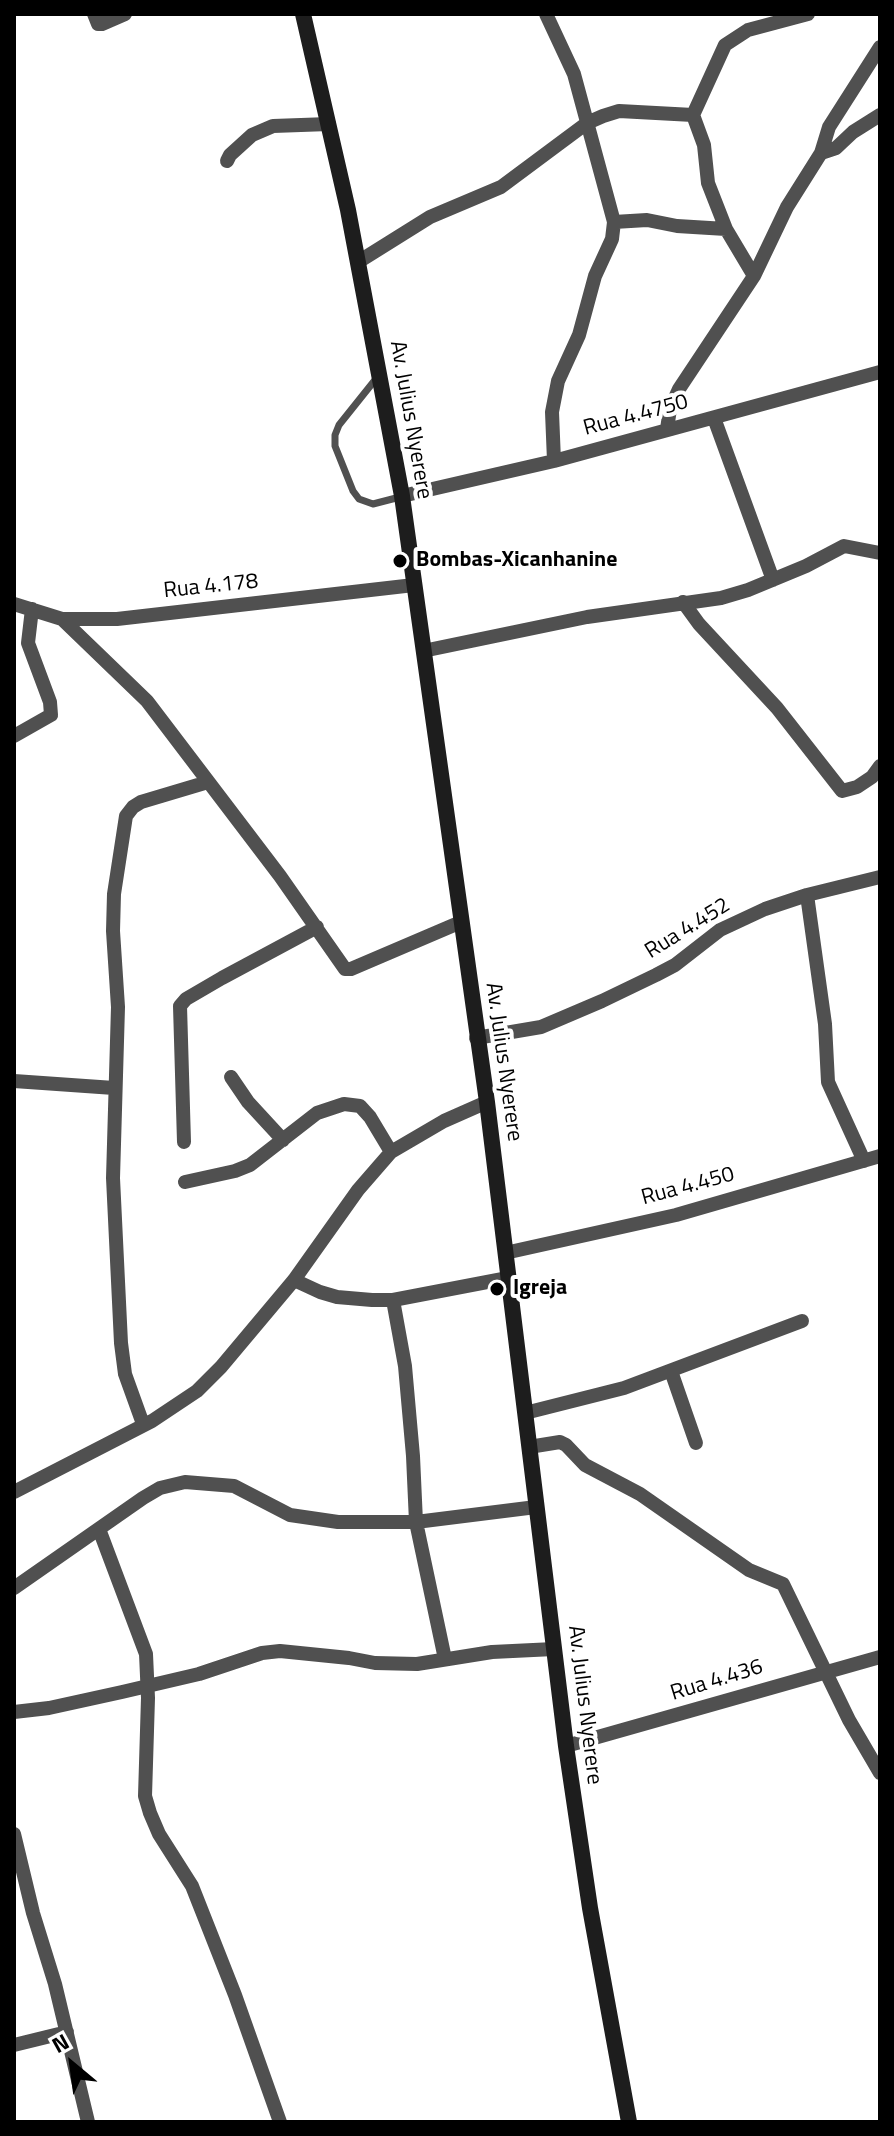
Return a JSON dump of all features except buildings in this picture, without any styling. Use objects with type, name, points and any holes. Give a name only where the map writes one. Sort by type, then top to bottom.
[{"type":"main road","name":"Av. Julius Nyerere","points":[[303,14],[358,262],[402,496],[487,1102],[566,1746],[590,1908],[629,2122]]},
{"type":"street","points":[[94,14],[96,21],[102,24],[125,14]]},
{"type":"street","points":[[546,14],[574,74],[614,222],[612,239],[595,276],[579,335],[558,381],[552,412],[554,461]]},
{"type":"street","points":[[754,276],[726,229],[708,183],[704,145],[693,115],[725,45],[748,30],[808,14]]},
{"type":"street","points":[[667,429],[670,409],[679,389],[754,276],[787,207],[821,153],[829,127],[880,47]]},
{"type":"street","points":[[358,262],[430,217],[501,187],[587,123],[619,111],[693,115]]},
{"type":"street","points":[[821,153],[836,148],[853,132],[880,115]]},
{"type":"street","points":[[227,161],[252,135],[273,126],[329,124]]},
{"type":"street","points":[[614,222],[647,220],[677,226],[726,229]]},
{"type":"street","name":"Rua 4.4750","points":[[402,496],[554,461],[880,372]]},
{"type":"street","points":[[714,418],[773,580]]},
{"type":"street","points":[[423,651],[587,617],[721,598],[773,580],[844,546],[880,553]]},
{"type":"street","name":"Rua 4.178","points":[[14,604],[62,619],[117,619],[414,585]]},
{"type":"street","points":[[683,602],[699,624],[777,708],[842,791],[857,787],[872,777],[880,766]]},
{"type":"street","points":[[14,736],[51,715],[50,702],[28,643],[32,609]]},
{"type":"street","points":[[62,619],[147,701],[347,970],[461,922]]},
{"type":"street","points":[[143,1424],[125,1374],[121,1343],[113,1178],[118,1007],[113,914],[126,816],[141,802],[208,782]]},
{"type":"street","name":"Rua 4.452","points":[[476,1038],[541,1027],[675,965],[732,923],[807,895],[880,877]]},
{"type":"street","points":[[807,895],[825,1024],[828,1082],[864,1161]]},
{"type":"street","points":[[184,1142],[183,1052],[178,1011],[182,1002],[317,927]]},
{"type":"street","points":[[231,1077],[248,1102],[283,1140]]},
{"type":"street","points":[[14,1081],[114,1088]]},
{"type":"street","points":[[15,1496],[176,1407],[197,1391],[294,1280],[358,1190],[391,1152],[444,1121],[487,1102]]},
{"type":"street","points":[[185,1182],[250,1165],[317,1113],[344,1104],[355,1104],[370,1117],[391,1152]]},
{"type":"street","name":"Rua 4.450","points":[[505,1253],[676,1215],[880,1156]]},
{"type":"street","points":[[294,1280],[337,1297],[393,1300],[508,1278]]},
{"type":"street","points":[[393,1300],[405,1366],[416,1522],[445,1659]]},
{"type":"street","points":[[525,1413],[572,1403],[671,1371],[802,1321]]},
{"type":"street","points":[[671,1371],[696,1443]]},
{"type":"street","points":[[529,1447],[560,1442],[566,1445],[585,1465],[640,1494],[749,1570],[783,1584],[849,1720],[880,1773]]},
{"type":"street","points":[[14,1588],[160,1488],[185,1482],[234,1486],[290,1515],[338,1522],[416,1522],[536,1507]]},
{"type":"street","points":[[99,1529],[146,1654],[145,1796],[150,1813],[159,1834],[192,1886],[280,2122]]},
{"type":"street","points":[[14,1712],[49,1708],[199,1674],[246,1657],[271,1652],[375,1663],[417,1664],[492,1652],[554,1649]]},
{"type":"street","name":"Rua 4.436","points":[[566,1746],[880,1657]]},
{"type":"street","points":[[14,1834],[88,2122]]},
{"type":"street","points":[[14,2045],[67,2032]]},
{"type":"lane","points":[[380,373],[339,425],[335,446],[359,499],[373,504],[402,496]]},
{"type":"place","name":"Bombas-Xicanhanine","points":[[400,561]]},
{"type":"place","name":"Igreja","points":[[497,1289]]}]
